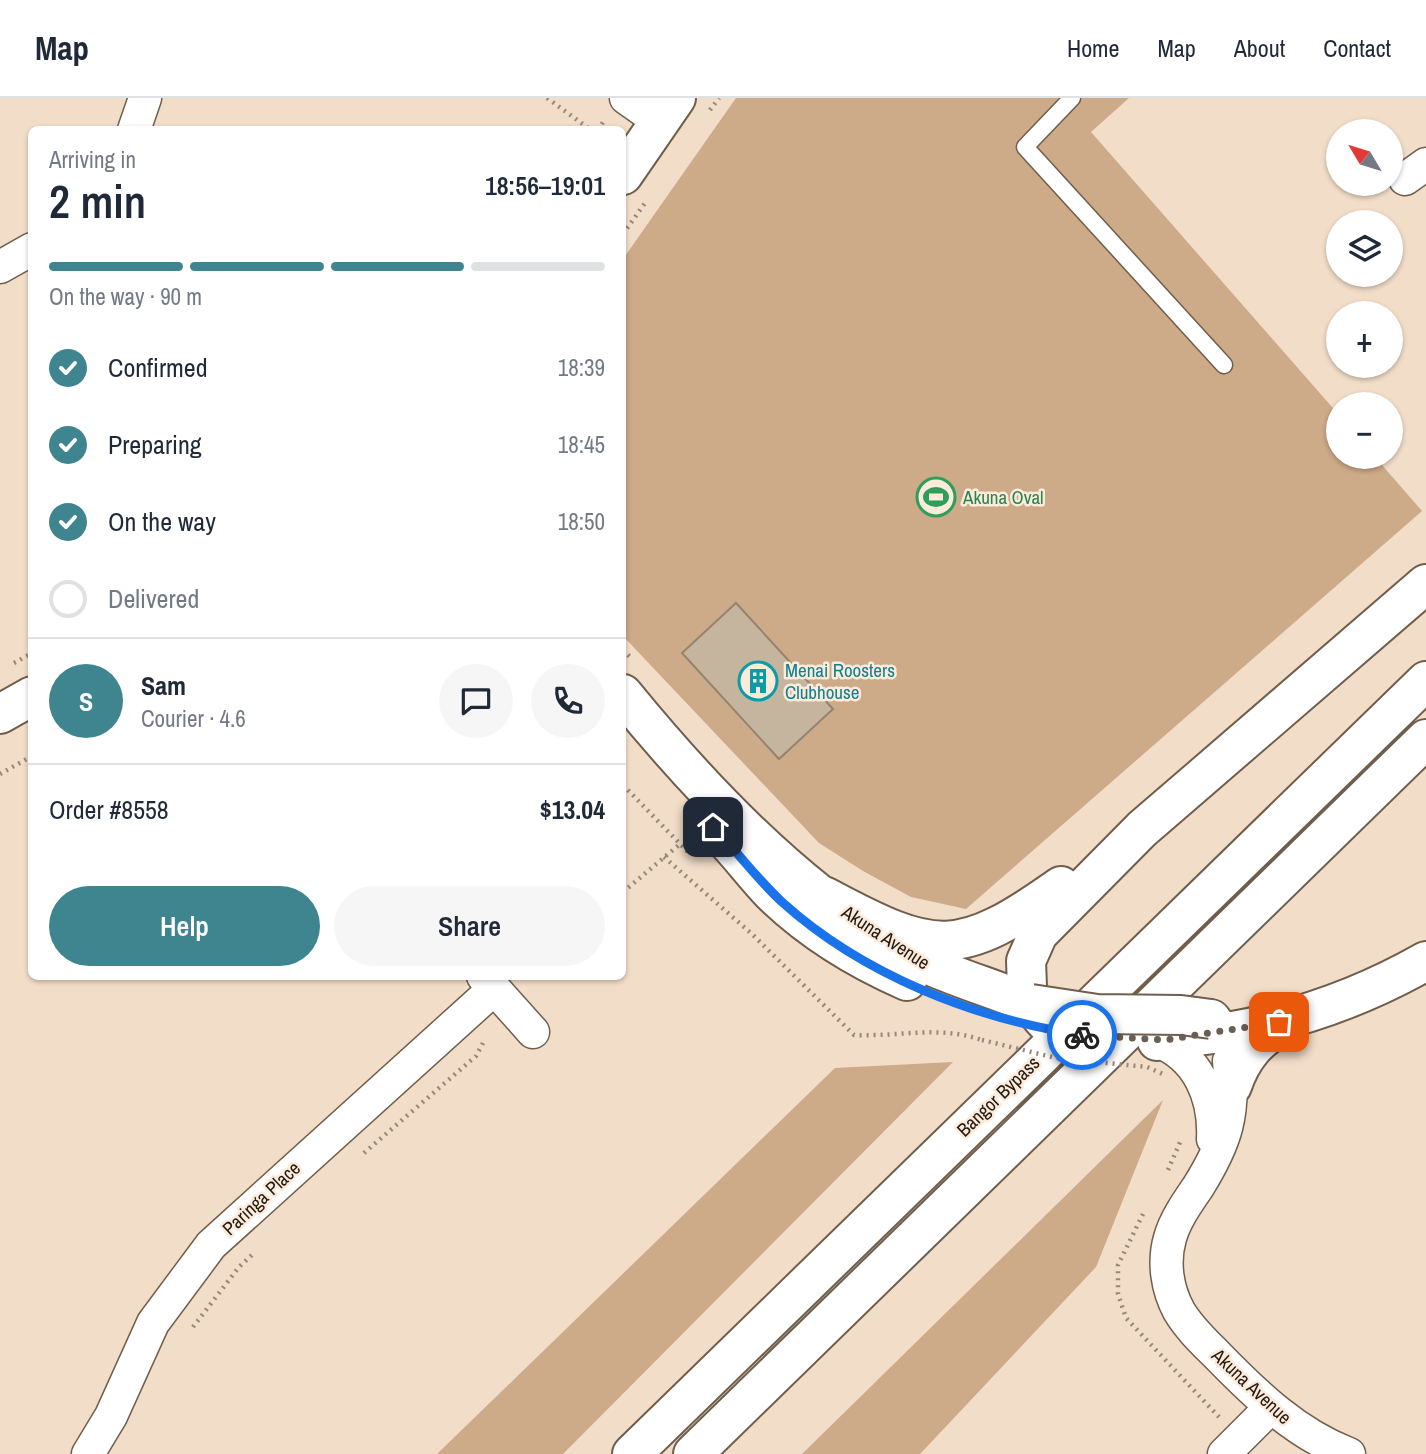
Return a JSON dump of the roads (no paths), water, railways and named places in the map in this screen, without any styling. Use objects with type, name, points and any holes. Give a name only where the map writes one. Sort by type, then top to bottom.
[{"type":"main road","points":[[626,171],[668,110]]},
{"type":"main road","points":[[1426,584],[1142,828],[1038,934],[1026,961],[1013,1012],[1063,1032],[1188,1043],[1300,1017],[1358,996],[1426,961]]},
{"type":"main road","name":"Bangor Bypass","points":[[632,1454],[1426,681]]},
{"type":"main road","name":"Akuna Avenue","points":[[626,697],[732,813],[826,897],[875,934],[1013,1012]]},
{"type":"main road","points":[[0,714],[28,698]]},
{"type":"main road","name":"Akuna Avenue","points":[[626,739],[729,842],[769,890],[800,917],[852,952],[895,976],[1013,1012],[1181,1015],[1188,1043]]},
{"type":"main road","points":[[693,1454],[1426,739]]},
{"type":"main road","points":[[826,897],[866,919],[912,936],[948,943],[964,941],[1018,917],[1142,828]]},
{"type":"main road","points":[[1232,1086],[1245,1056],[1260,1039],[1300,1017]]},
{"type":"street","points":[[135,126],[145,98]]},
{"type":"street","points":[[626,98],[668,110]]},
{"type":"street","points":[[0,267],[28,251]]},
{"type":"street","points":[[494,989],[533,1032]]},
{"type":"street","name":"Paringa Place","points":[[88,1454],[111,1416],[153,1323],[211,1245],[281,1178],[494,989]]},
{"type":"street","name":"Akuna Avenue","points":[[1188,1043],[1232,1086],[1228,1128],[1170,1238],[1166,1266],[1171,1290],[1181,1313],[1196,1334],[1271,1407],[1300,1430],[1349,1454]]},
{"type":"street","name":"Akuna Avenue","points":[[1188,1043],[1203,1081],[1213,1122],[1212,1149],[1201,1181]]},
{"type":"street","points":[[1224,1454],[1271,1407]]},
{"type":"lane","points":[[1072,98],[1025,147],[1224,365]]},
{"type":"place","name":"Akuna Oval","points":[[936,497]]},
{"type":"place","name":"Menai Roosters Clubhouse","points":[[758,681]]}]
